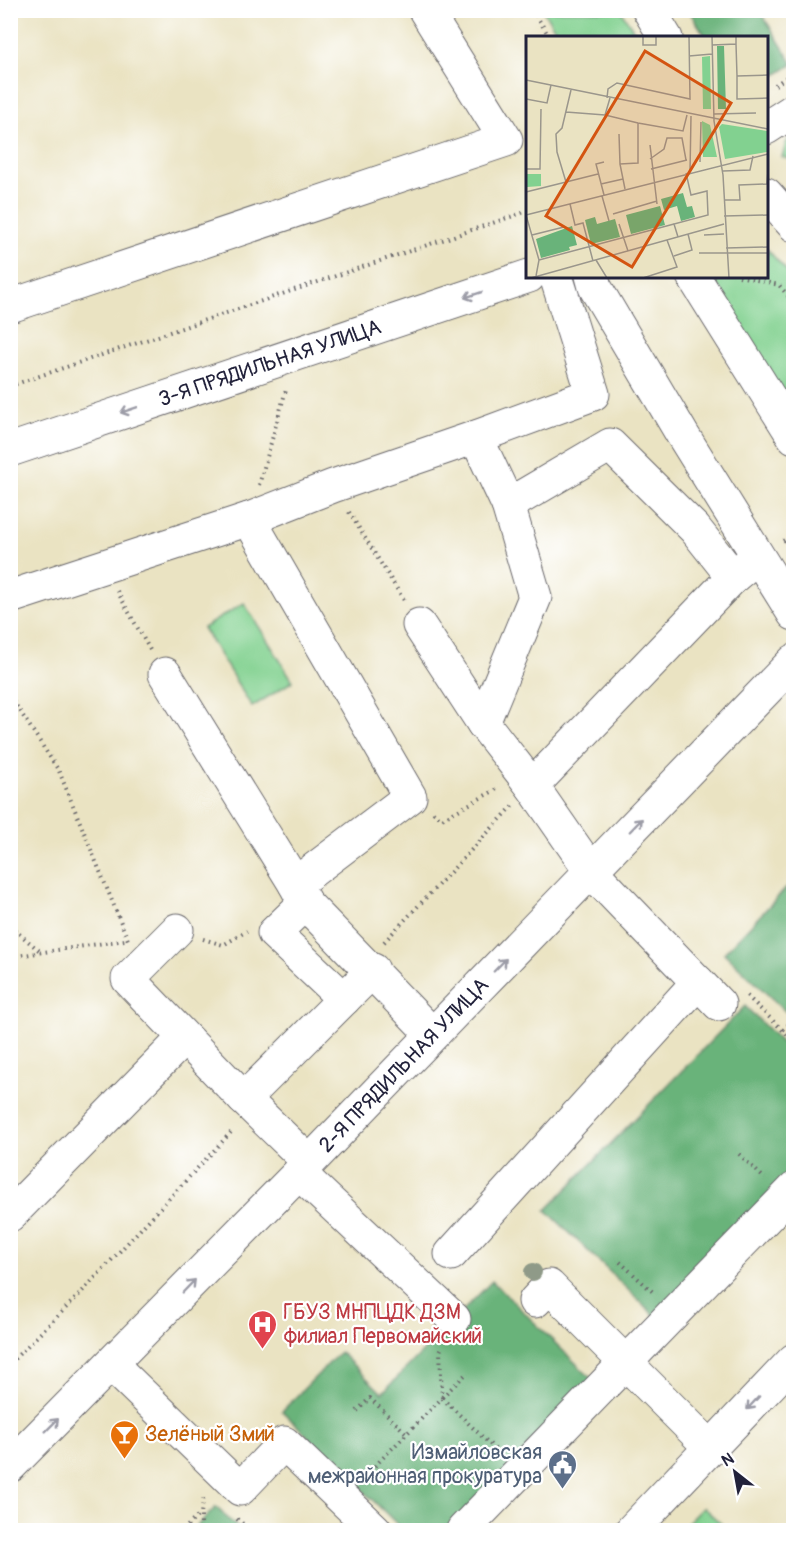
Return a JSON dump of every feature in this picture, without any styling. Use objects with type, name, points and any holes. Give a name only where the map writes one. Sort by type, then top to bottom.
[{"type":"street","points":[[10,306],[506,140],[425,10]]},
{"type":"street","points":[[768,127],[794,110]]},
{"type":"street","points":[[768,193],[794,183]]},
{"type":"street","points":[[768,196],[794,225]]},
{"type":"street","name":"3-Я ПРЯДИЛЬНАЯ УЛИЦА","points":[[10,450],[526,277]]},
{"type":"street","points":[[10,597],[249,519],[333,486],[593,394],[557,278]]},
{"type":"street","points":[[593,278],[595,287],[676,424],[794,614]]},
{"type":"street","points":[[694,278],[794,437]]},
{"type":"street","points":[[476,437],[508,505],[535,597],[483,723]]},
{"type":"street","points":[[508,505],[610,445],[695,529],[733,577]]},
{"type":"street","points":[[249,519],[410,797],[300,894],[274,933],[344,999]]},
{"type":"street","points":[[527,781],[733,577],[759,555]]},
{"type":"street","points":[[418,625],[483,723],[591,871],[708,993],[451,1254]]},
{"type":"street","name":"2-Я ПРЯДИЛЬНАЯ УЛИЦА","points":[[10,1466],[112,1365],[591,871],[791,669]]},
{"type":"street","points":[[165,674],[300,894],[432,1034]]},
{"type":"street","points":[[177,930],[139,948],[128,979],[248,1104],[304,1168],[454,1319]]},
{"type":"street","points":[[248,1104],[344,999],[369,966]]},
{"type":"street","points":[[10,1215],[184,1038]]},
{"type":"street","points":[[464,1530],[794,1190]]},
{"type":"street","points":[[535,1301],[549,1286],[711,1448]]},
{"type":"street","points":[[632,1530],[794,1360]]},
{"type":"street","points":[[112,1365],[240,1489],[284,1443],[375,1530]]},
{"type":"path","points":[[533,10],[549,36]]},
{"type":"path","points":[[768,89],[794,72]]},
{"type":"path","points":[[10,386],[526,211]]},
{"type":"path","points":[[748,278],[780,285],[794,303]]},
{"type":"path","points":[[249,519],[286,390]]},
{"type":"path","points":[[333,486],[418,625]]},
{"type":"path","points":[[103,567],[165,674]]},
{"type":"path","points":[[10,696],[59,771],[139,948],[42,952],[10,957]]},
{"type":"path","points":[[410,797],[442,819],[527,781]]},
{"type":"path","points":[[369,966],[527,781]]},
{"type":"path","points":[[10,926],[42,952]]},
{"type":"path","points":[[177,930],[223,945],[243,931],[274,933]]},
{"type":"path","points":[[708,993],[745,994],[794,1041]]},
{"type":"path","points":[[783,1030],[794,1018]]},
{"type":"path","points":[[10,1363],[78,1296],[248,1104]]},
{"type":"path","points":[[620,1262],[675,1312]]},
{"type":"path","points":[[454,1319],[440,1351],[442,1398],[519,1473]]},
{"type":"path","points":[[363,1478],[466,1374]]},
{"type":"path","points":[[357,1411],[369,1398],[407,1434]]},
{"type":"path","points":[[183,1530],[201,1513]]},
{"type":"green space","points":[[543,11],[621,11],[637,36],[559,36]]},
{"type":"green space","points":[[689,11],[760,11],[793,64],[768,80],[768,36],[705,36]]},
{"type":"green space","points":[[793,132],[793,160],[782,157],[786,143]]},
{"type":"green space","points":[[768,250],[793,278],[793,415],[706,278],[768,278]]},
{"type":"green space","points":[[244,603],[293,681],[252,707],[203,628]]},
{"type":"green space","points":[[793,881],[794,1006],[787,1013],[724,953]]},
{"type":"green space","points":[[745,1006],[793,1054],[793,1178],[657,1318],[546,1210]]},
{"type":"green space","points":[[492,1281],[596,1383],[451,1530],[403,1530],[282,1411],[340,1352],[382,1393]]},
{"type":"green space","points":[[216,1507],[240,1530],[193,1530]]},
{"type":"green space","points":[[703,1507],[728,1530],[680,1530]]},
{"type":"place","name":"ГБУЗ МНПЦДК ДЗМ филиал Первомайский","points":[[262,1350]]},
{"type":"place","name":"Зелёный Змий","points":[[124,1460]]},
{"type":"place","name":"Измайловская межрайонная прокуратура","points":[[563,1490]]}]
